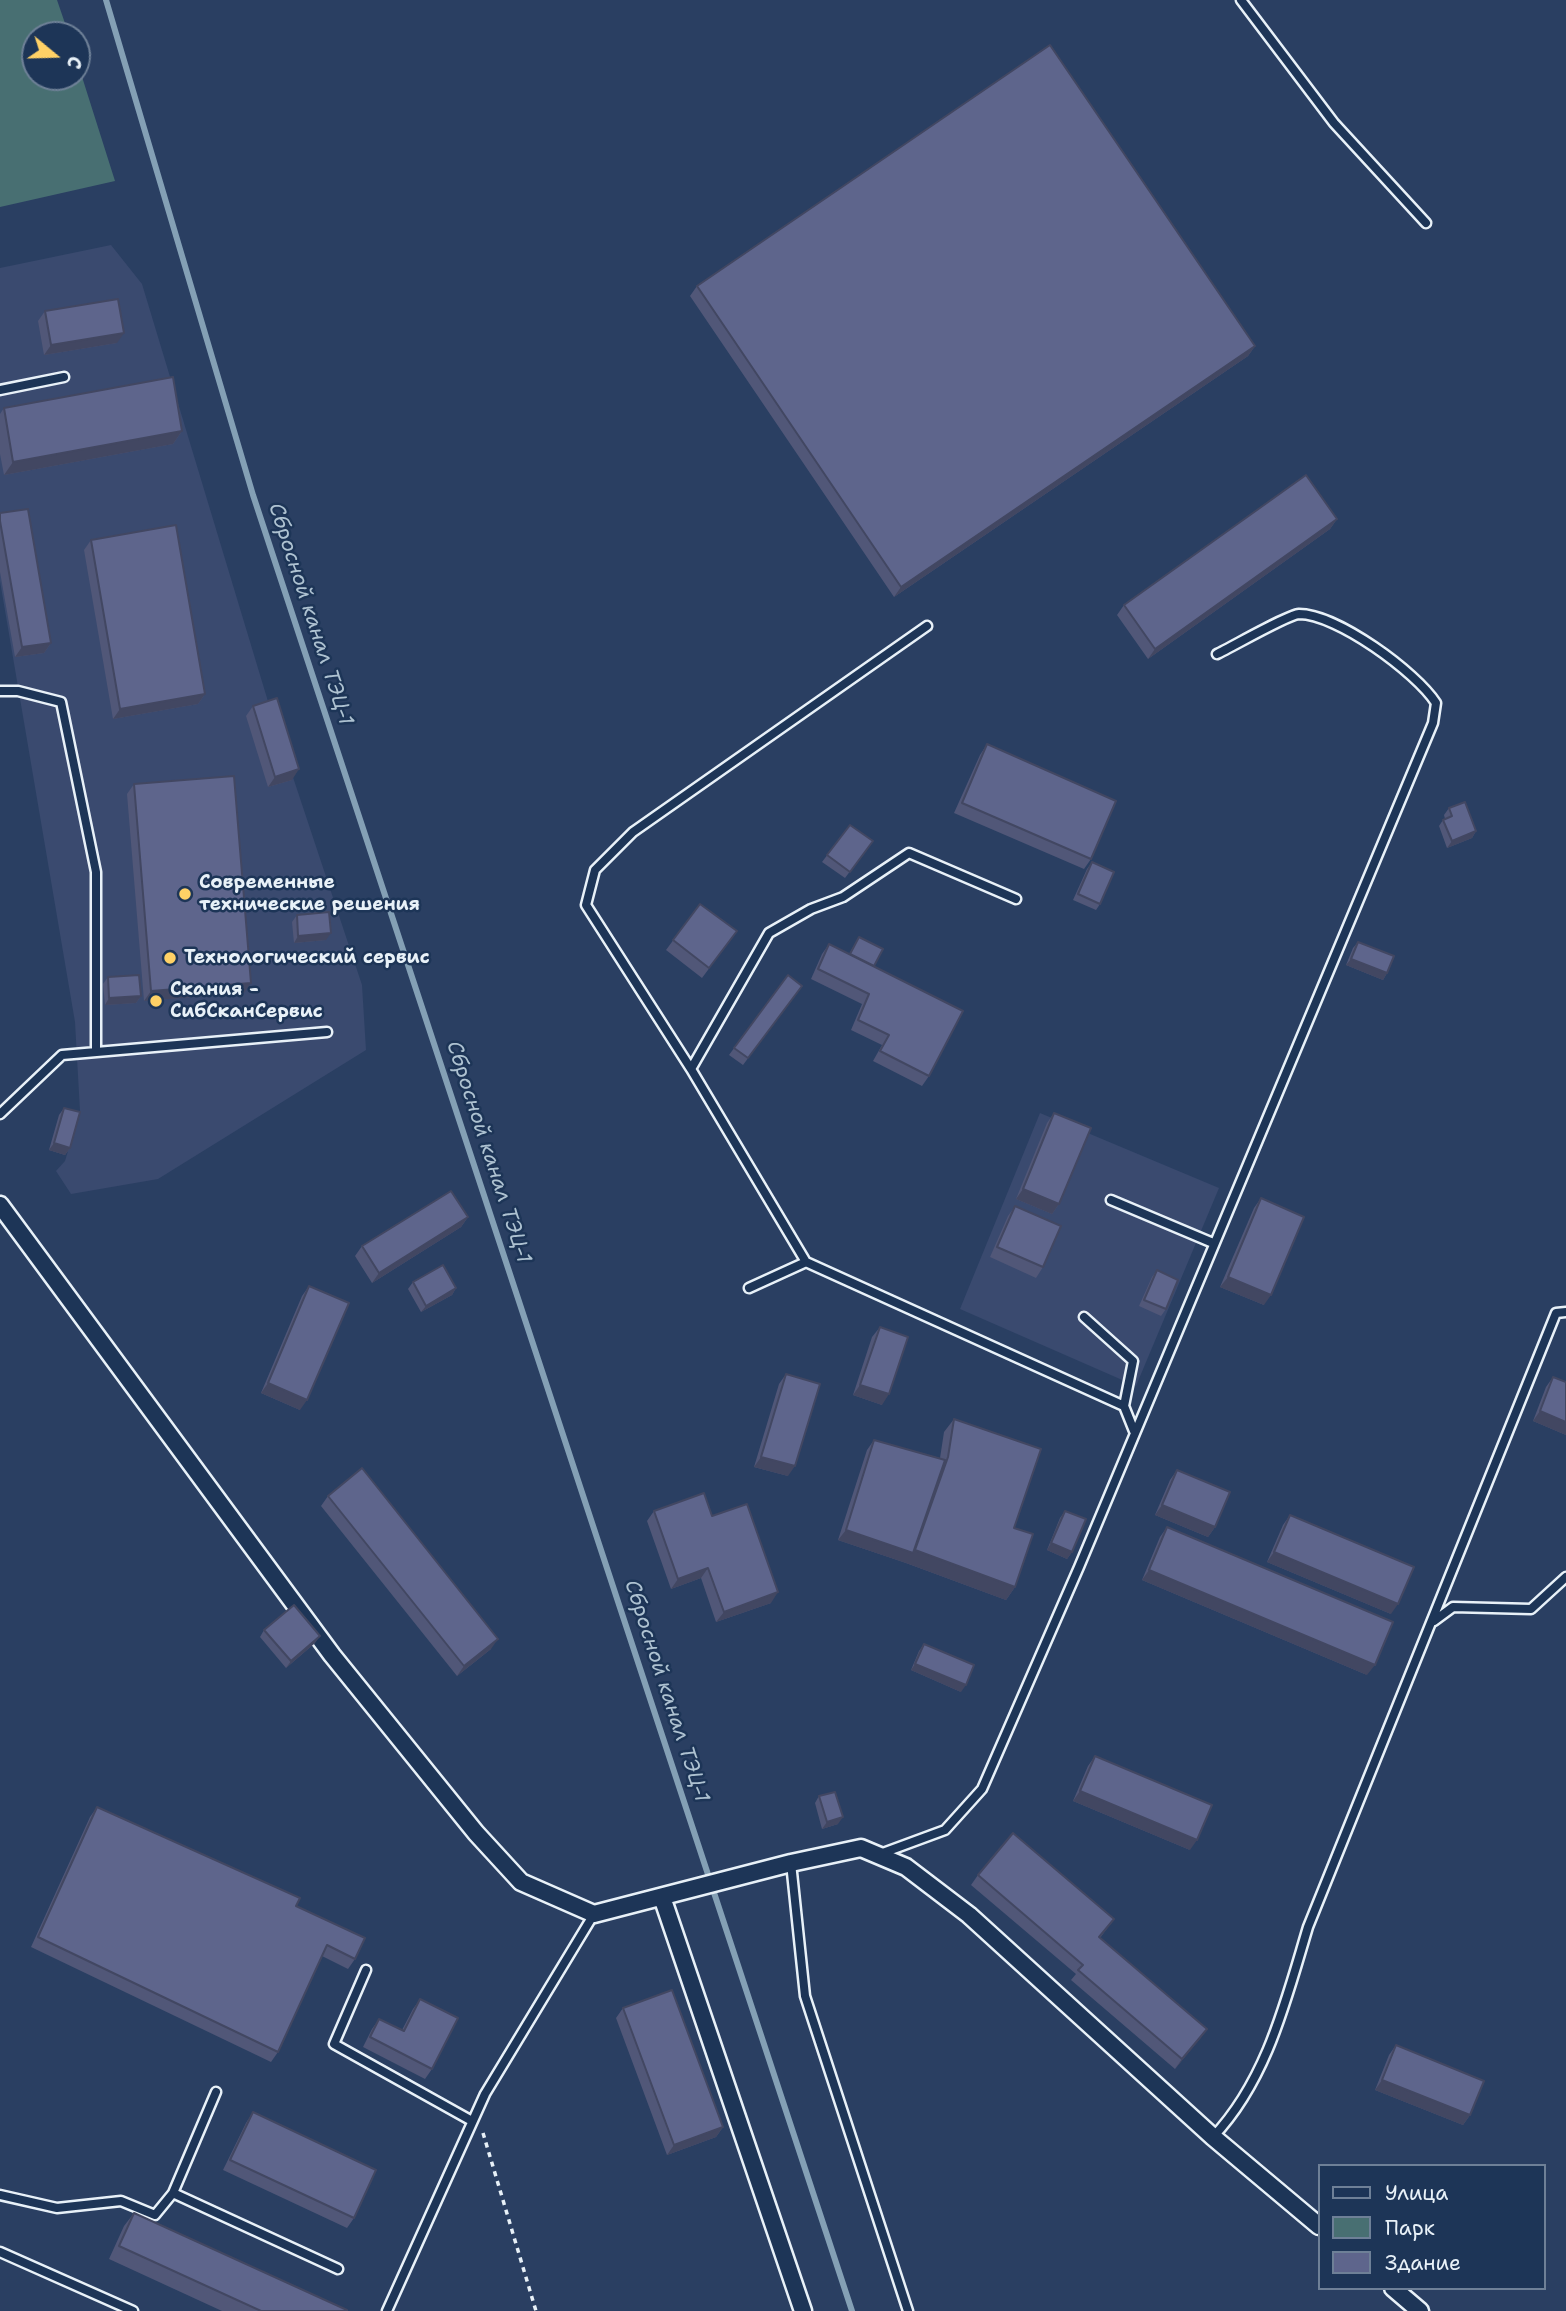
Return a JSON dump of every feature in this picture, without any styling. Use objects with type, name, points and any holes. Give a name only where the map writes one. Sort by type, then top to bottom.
[{"type":"street","points":[[0,1205],[332,1655],[475,1833],[521,1882],[594,1914],[790,1863],[861,1848],[906,1867],[969,1915],[1213,2137],[1318,2225]]},
{"type":"street","points":[[662,1897],[803,2311]]},
{"type":"street","points":[[1395,2290],[1420,2311]]},
{"type":"lane","points":[[1241,0],[1334,124],[1426,223]]},
{"type":"lane","points":[[0,390],[64,377]]},
{"type":"lane","points":[[877,1855],[946,1830],[982,1788],[1074,1579],[1433,723],[1436,703],[1428,690],[1387,657],[1328,621],[1297,614],[1217,654]]},
{"type":"lane","points":[[927,626],[633,832],[595,870],[586,905],[691,1069],[806,1262],[1124,1406]]},
{"type":"lane","points":[[0,691],[18,691],[61,702],[96,872],[96,1050]]},
{"type":"lane","points":[[691,1069],[769,933],[811,909],[843,897],[909,853],[1016,899]]},
{"type":"lane","points":[[0,1114],[62,1055],[327,1032]]},
{"type":"lane","points":[[1111,1200],[1213,1243]]},
{"type":"lane","points":[[749,1288],[806,1262]]},
{"type":"lane","points":[[1213,2137],[1237,2112],[1279,2025],[1308,1927],[1434,1621],[1556,1313],[1566,1312]]},
{"type":"lane","points":[[1084,1318],[1133,1361],[1124,1406],[1134,1431]]},
{"type":"lane","points":[[1434,1621],[1453,1607],[1531,1609],[1566,1577]]},
{"type":"lane","points":[[790,1863],[805,1996],[908,2311]]},
{"type":"lane","points":[[387,2311],[477,2110],[594,1914]]},
{"type":"lane","points":[[366,1970],[334,2044],[472,2121]]},
{"type":"lane","points":[[0,2195],[57,2208],[121,2201],[155,2215],[173,2193],[216,2092]]},
{"type":"lane","points":[[173,2193],[338,2269]]},
{"type":"lane","points":[[0,2252],[133,2311]]},
{"type":"path","points":[[477,2110],[536,2311]]},
{"type":"shaded area","points":[[111,245],[142,284],[270,708],[362,985],[366,1050],[158,1179],[71,1194],[56,1171],[65,1161],[80,1111],[75,1022],[0,581],[0,268]]},
{"type":"shaded area","points":[[1040,1113],[1219,1188],[1136,1386],[960,1309]]},
{"type":"green space","points":[[0,0],[57,0],[64,21],[21,21],[21,91],[86,91],[115,181],[0,207]]},
{"type":"building","points":[[1050,45],[1255,346],[901,587],[697,286]]},
{"type":"building","points":[[118,299],[124,333],[51,345],[45,311]]},
{"type":"building","points":[[173,377],[182,431],[13,462],[4,408]]},
{"type":"building","points":[[1306,475],[1337,519],[1155,649],[1124,605]]},
{"type":"building","points":[[28,509],[51,643],[22,647],[0,513]]},
{"type":"building","points":[[176,525],[205,694],[120,709],[91,540]]},
{"type":"building","points":[[277,698],[299,769],[275,777],[253,706]]},
{"type":"building","points":[[987,744],[1116,801],[1091,859],[962,803]]},
{"type":"building","name":"Современные технические решения","points":[[234,776],[251,983],[151,991],[134,784]]},
{"type":"building","points":[[1465,802],[1476,831],[1452,841],[1443,820],[1452,816],[1449,808]]},
{"type":"building","points":[[850,825],[873,841],[850,872],[827,855]]},
{"type":"building","points":[[1092,862],[1114,872],[1100,904],[1078,894]]},
{"type":"building","points":[[700,904],[737,931],[709,968],[673,940]]},
{"type":"building","points":[[329,912],[331,933],[298,936],[297,915]]},
{"type":"building","points":[[859,937],[883,949],[874,966],[850,954]]},
{"type":"building","points":[[1358,942],[1394,956],[1387,973],[1351,959]]},
{"type":"building","points":[[829,944],[963,1011],[929,1076],[880,1051],[889,1035],[858,1020],[869,994],[818,969]]},
{"type":"building","points":[[139,975],[141,996],[109,998],[108,977]]},
{"type":"building","points":[[788,975],[802,986],[748,1058],[734,1048]]},
{"type":"building","points":[[64,1108],[80,1112],[70,1148],[54,1143]]},
{"type":"building","points":[[1054,1113],[1091,1128],[1059,1204],[1023,1189]]},
{"type":"building","points":[[451,1191],[468,1217],[379,1273],[362,1246]]},
{"type":"building","points":[[1261,1198],[1304,1217],[1271,1295],[1228,1277]]},
{"type":"building","points":[[1015,1206],[1061,1226],[1043,1267],[997,1247]]},
{"type":"building","points":[[443,1265],[456,1288],[426,1306],[413,1282]]},
{"type":"building","points":[[1157,1270],[1178,1280],[1166,1309],[1144,1300]]},
{"type":"building","points":[[309,1286],[349,1303],[307,1400],[268,1383]]},
{"type":"building","points":[[880,1327],[908,1337],[889,1394],[860,1385]]},
{"type":"building","points":[[786,1374],[820,1384],[795,1466],[761,1457]]},
{"type":"building","points":[[1553,1377],[1566,1382],[1566,1422],[1540,1411]]},
{"type":"building","points":[[954,1419],[1041,1449],[1014,1528],[1033,1534],[1015,1587],[915,1550],[948,1457]]},
{"type":"building","points":[[874,1440],[945,1460],[913,1553],[846,1530]]},
{"type":"building","points":[[362,1468],[498,1639],[464,1666],[328,1496]]},
{"type":"building","points":[[1177,1470],[1230,1492],[1215,1527],[1162,1505]]},
{"type":"building","points":[[704,1493],[712,1516],[747,1504],[778,1592],[724,1612],[708,1568],[678,1579],[654,1511]]},
{"type":"building","points":[[1065,1511],[1086,1519],[1072,1552],[1051,1543]]},
{"type":"building","points":[[1290,1515],[1414,1567],[1398,1604],[1274,1552]]},
{"type":"building","points":[[1167,1527],[1393,1622],[1375,1665],[1149,1570]]},
{"type":"building","points":[[294,1605],[320,1636],[291,1661],[264,1630]]},
{"type":"building","points":[[924,1644],[974,1665],[966,1685],[915,1664]]},
{"type":"building","points":[[1095,1756],[1212,1805],[1197,1840],[1080,1791]]},
{"type":"building","points":[[835,1792],[843,1817],[827,1822],[819,1796]]},
{"type":"building","points":[[97,1807],[300,1898],[296,1906],[365,1938],[355,1959],[327,1945],[278,2052],[38,1937]]},
{"type":"building","points":[[1013,1833],[1114,1919],[1099,1937],[1207,2029],[1182,2059],[1078,1970],[1083,1965],[978,1875]]},
{"type":"building","points":[[672,1990],[723,2127],[674,2145],[623,2008]]},
{"type":"building","points":[[420,1999],[458,2018],[432,2069],[370,2037],[379,2019],[404,2031]]},
{"type":"building","points":[[1396,2045],[1484,2081],[1470,2115],[1382,2080]]},
{"type":"building","points":[[253,2112],[376,2170],[354,2218],[230,2160]]},
{"type":"building","points":[[134,2213],[347,2311],[261,2311],[119,2246]]},
{"type":"waterway","name":"Сбросной канал ТЭЦ-1","points":[[106,0],[253,495],[852,2311]]},
{"type":"place","name":"Современные технические решения","points":[[185,894]]},
{"type":"place","name":"Технологический сервис","points":[[170,958]]},
{"type":"place","name":"Скания - СибСканСервис","points":[[156,1001]]}]
